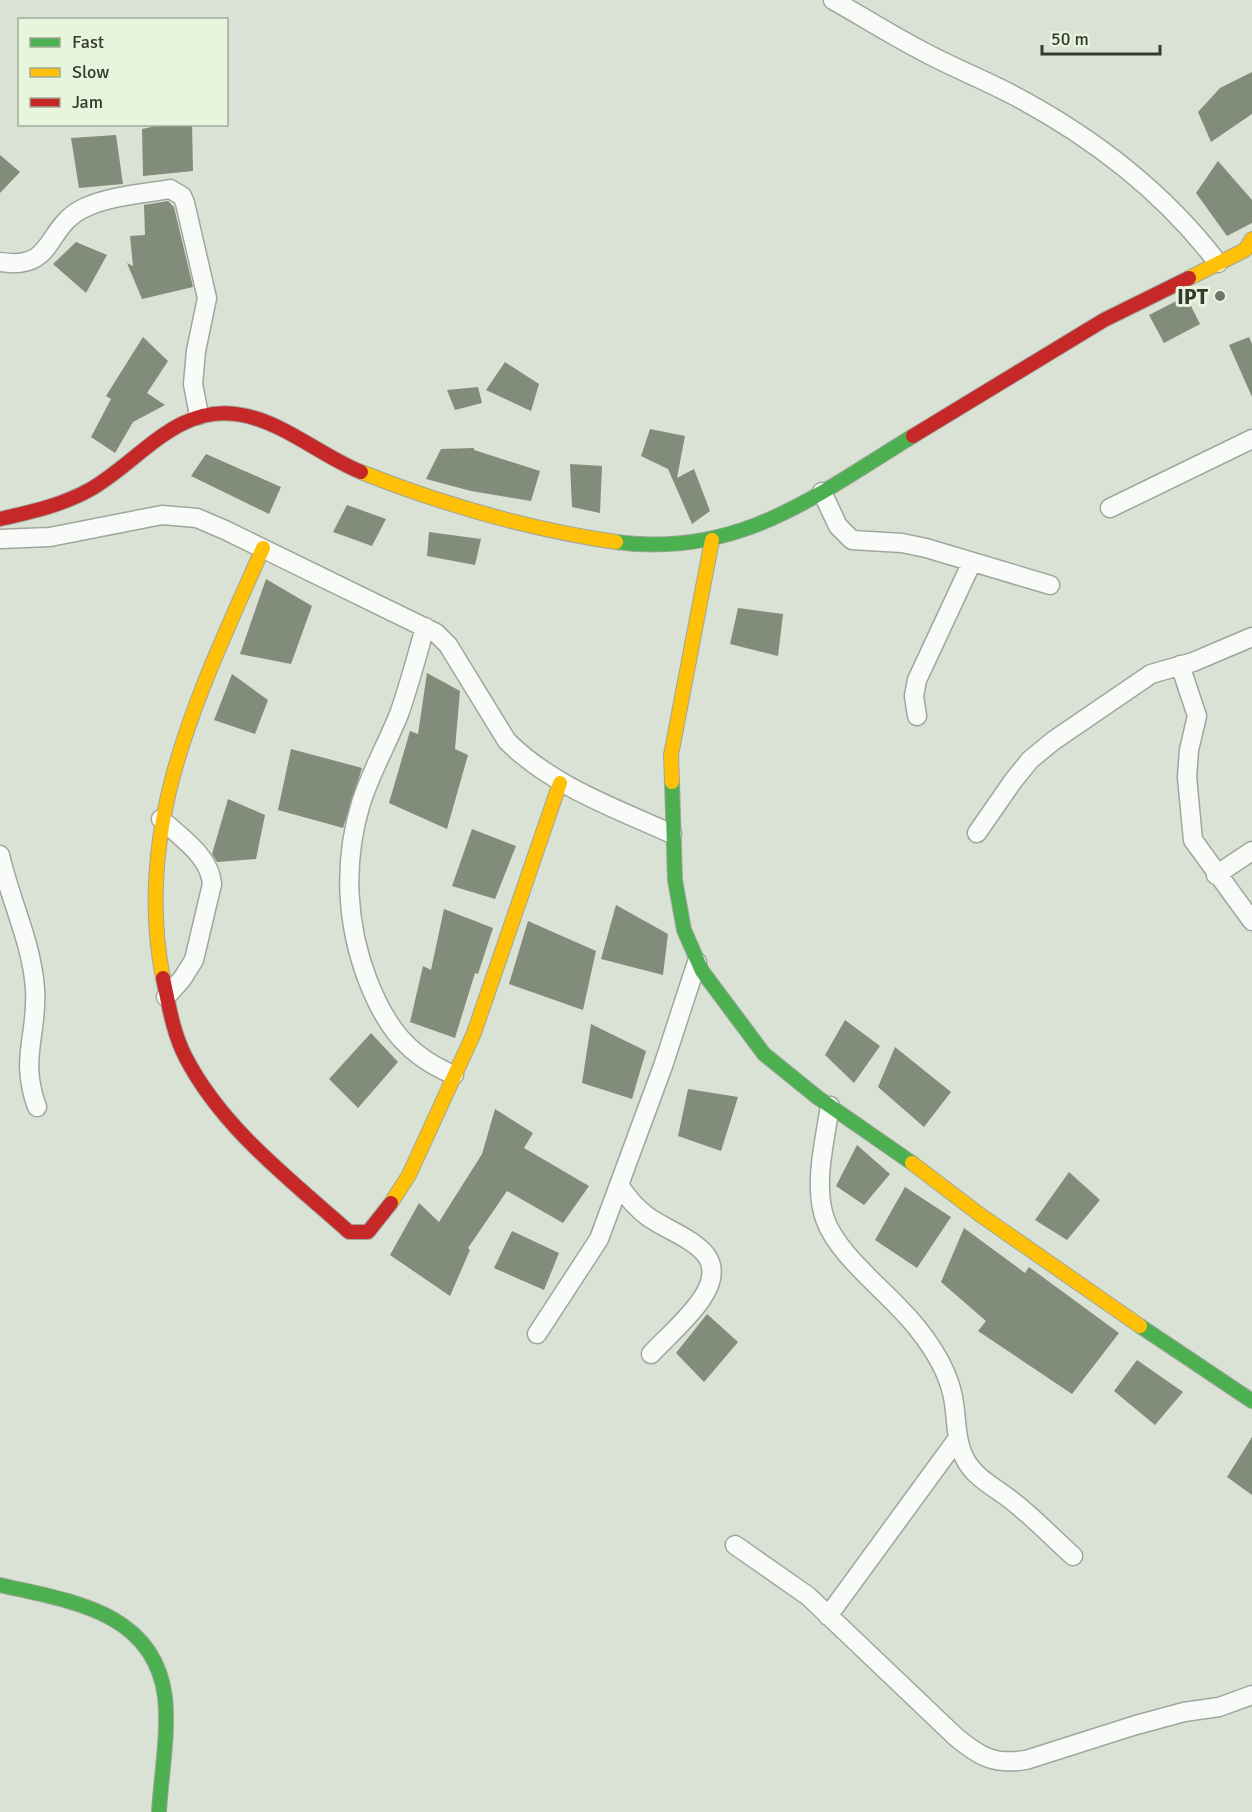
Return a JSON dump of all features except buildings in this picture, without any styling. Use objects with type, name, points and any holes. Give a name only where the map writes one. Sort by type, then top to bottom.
[{"type":"street","points":[[833,0],[925,53],[1011,94],[1064,125],[1133,173],[1160,197],[1218,263]]},
{"type":"street","points":[[0,262],[15,264],[31,261],[44,252],[62,225],[86,207],[170,189],[177,191],[185,202],[194,234],[207,298],[196,351],[193,384],[199,415]]},
{"type":"street","points":[[0,519],[70,499],[95,487],[167,432],[199,415],[232,413],[269,426],[377,479],[428,497],[556,531],[598,539],[669,546],[712,540],[787,512],[878,460],[1065,343],[1218,263],[1249,244],[1252,267]]},
{"type":"street","points":[[1110,508],[1252,439]]},
{"type":"street","points":[[822,492],[842,533],[852,540],[902,543],[1050,585]]},
{"type":"street","points":[[0,539],[50,537],[112,524],[178,515],[197,519],[262,548],[436,633],[448,645],[507,741],[560,783],[672,834]]},
{"type":"street","points":[[712,540],[671,755],[675,880],[684,930],[697,962],[765,1054],[830,1106],[891,1147],[979,1214],[1192,1363],[1252,1401]]},
{"type":"street","points":[[262,548],[198,696],[160,819],[154,882],[158,953],[172,1023],[186,1058],[217,1104],[260,1153],[349,1232],[368,1232],[376,1225],[409,1174],[474,1033],[560,783]]},
{"type":"street","points":[[917,716],[914,696],[917,681],[972,562]]},
{"type":"street","points":[[425,627],[398,716],[362,802],[349,865],[350,921],[360,963],[374,998],[394,1031],[404,1044],[424,1061],[454,1075]]},
{"type":"street","points":[[977,833],[992,807],[1030,760],[1139,680],[1161,670],[1204,658],[1252,636]]},
{"type":"street","points":[[1180,665],[1197,716],[1187,762],[1192,840],[1252,921]]},
{"type":"street","points":[[160,819],[206,863],[212,874],[212,884],[194,960],[182,979],[166,997]]},
{"type":"street","points":[[1216,874],[1252,851]]},
{"type":"street","points":[[0,855],[28,950],[35,989],[28,1057],[29,1085],[37,1107]]},
{"type":"street","points":[[537,1334],[599,1239],[663,1066],[697,962]]},
{"type":"street","points":[[830,1106],[820,1196],[824,1218],[838,1246],[886,1291],[919,1329],[941,1363],[953,1399],[958,1438],[964,1457],[971,1469],[1015,1503],[1073,1556]]},
{"type":"street","points":[[619,1185],[630,1201],[647,1216],[702,1248],[710,1261],[711,1275],[702,1299],[651,1354]]},
{"type":"street","points":[[828,1616],[958,1438]]},
{"type":"street","points":[[735,1545],[808,1596],[956,1737],[978,1755],[992,1760],[1011,1762],[1026,1760],[1136,1725],[1184,1712],[1220,1707],[1252,1695]]},
{"type":"street","points":[[0,1585],[66,1600],[120,1620],[134,1629],[149,1649],[160,1671],[165,1697],[159,1812]]},
{"type":"traffic: fast","points":[[616,542],[660,544],[701,541],[738,531],[808,500],[913,436]]},
{"type":"traffic: fast","points":[[672,782],[675,880],[684,930],[702,971],[764,1054],[817,1097],[912,1163]]},
{"type":"traffic: fast","points":[[1140,1326],[1252,1401]]},
{"type":"traffic: fast","points":[[0,1585],[54,1597],[105,1615],[126,1628],[144,1645],[158,1668],[165,1697],[165,1740],[159,1812]]},
{"type":"traffic: slow","points":[[1189,278],[1245,250],[1252,239]]},
{"type":"traffic: slow","points":[[361,472],[487,515],[583,537],[616,542]]},
{"type":"traffic: slow","points":[[672,782],[671,755],[712,540]]},
{"type":"traffic: slow","points":[[163,978],[156,920],[157,865],[165,810],[196,704],[263,548]]},
{"type":"traffic: slow","points":[[391,1203],[409,1175],[474,1033],[560,783]]},
{"type":"traffic: slow","points":[[912,1163],[979,1214],[1140,1326]]},
{"type":"traffic: jam","points":[[913,436],[1104,320],[1189,278]]},
{"type":"traffic: jam","points":[[0,519],[47,507],[80,495],[109,477],[179,425],[198,417],[219,413],[242,415],[273,425],[361,472]]},
{"type":"traffic: jam","points":[[163,978],[169,1009],[186,1058],[201,1084],[219,1108],[260,1152],[349,1232],[368,1232],[391,1203]]},
{"type":"place","name":"IPT","points":[[1220,296]]}]
